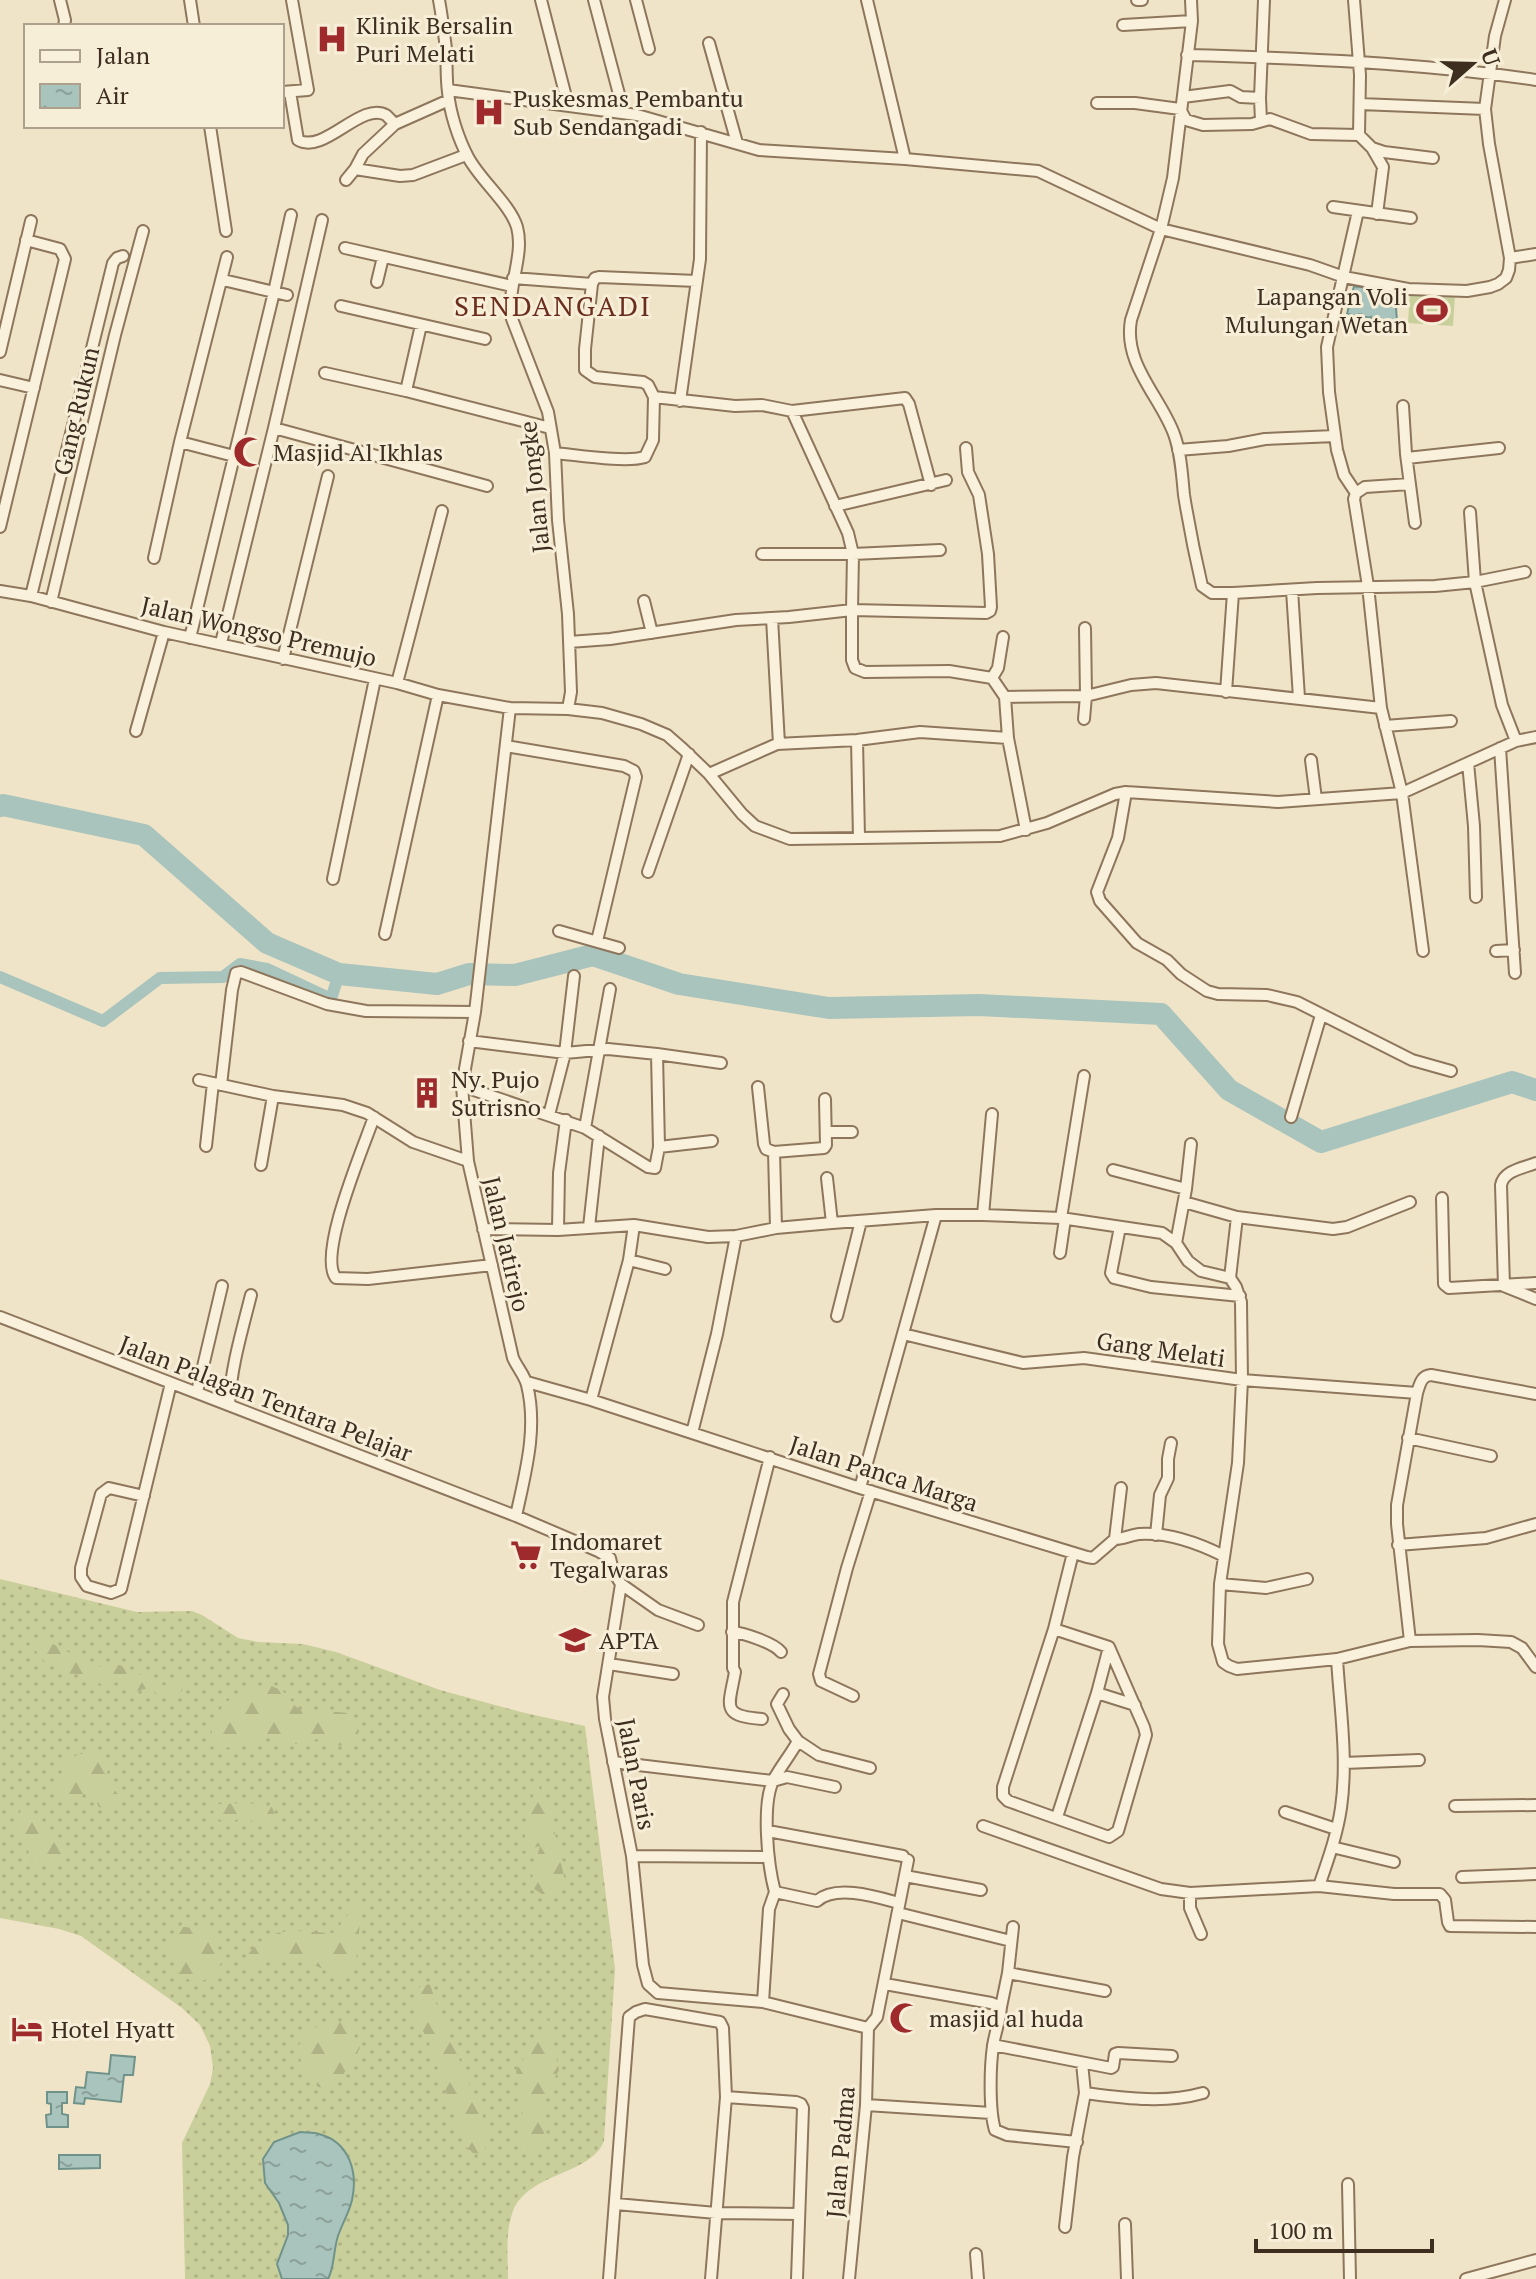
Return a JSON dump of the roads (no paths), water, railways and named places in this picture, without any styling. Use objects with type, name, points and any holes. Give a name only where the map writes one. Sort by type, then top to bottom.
[{"type":"street","points":[[60,0],[64,24]]},
{"type":"street","points":[[190,0],[194,24]]},
{"type":"street","points":[[292,0],[308,90],[286,92],[298,140],[302,143],[324,138],[371,114],[385,115],[395,124]]},
{"type":"street","name":"Jalan Jongke","points":[[439,0],[448,95],[466,155],[513,218],[518,240],[509,304],[548,412],[555,453],[558,520],[568,614],[571,692],[568,709]]},
{"type":"street","points":[[541,0],[566,97]]},
{"type":"street","points":[[594,0],[624,113]]},
{"type":"street","points":[[636,0],[649,49]]},
{"type":"street","points":[[867,0],[905,159]]},
{"type":"street","points":[[1191,0],[1192,21],[1173,178],[1161,229],[1131,320],[1130,340],[1141,375],[1174,434],[1202,586],[1212,593],[1435,586],[1525,572]]},
{"type":"street","points":[[1261,121],[1264,0]]},
{"type":"street","points":[[1354,0],[1359,62],[1359,135]]},
{"type":"street","points":[[346,180],[363,154],[395,124],[448,95],[624,113],[759,150],[1038,171],[1161,229],[1310,265],[1344,277],[1408,289],[1480,290],[1498,284],[1506,278],[1509,270],[1510,258],[1485,109],[1495,36],[1505,0]]},
{"type":"street","points":[[1123,25],[1192,21]]},
{"type":"street","points":[[709,43],[737,143]]},
{"type":"street","points":[[1187,55],[1359,62],[1536,80]]},
{"type":"street","points":[[1183,97],[1230,91],[1241,97],[1260,98]]},
{"type":"street","points":[[1097,103],[1135,103],[1180,109]]},
{"type":"street","points":[[1360,104],[1485,109]]},
{"type":"street","points":[[1180,109],[1186,120],[1197,124],[1252,124],[1270,119],[1311,134],[1359,135],[1372,148],[1383,167],[1377,214]]},
{"type":"street","points":[[210,128],[226,231]]},
{"type":"street","points":[[680,401],[701,234],[701,132]]},
{"type":"street","points":[[1372,148],[1398,155],[1433,158]]},
{"type":"street","points":[[355,169],[413,175],[466,155]]},
{"type":"street","points":[[1333,207],[1411,218]]},
{"type":"street","points":[[1358,211],[1327,347],[1329,392],[1344,475],[1356,493],[1355,506],[1368,586],[1381,708],[1402,793],[1423,951]]},
{"type":"street","points":[[190,638],[291,215]]},
{"type":"street","points":[[221,643],[322,220]]},
{"type":"street","points":[[0,352],[31,221]]},
{"type":"street","name":"Gang Rukun","points":[[51,602],[143,231]]},
{"type":"street","points":[[0,527],[65,259],[60,249],[26,240]]},
{"type":"street","points":[[345,248],[512,282],[592,284]]},
{"type":"street","points":[[1510,258],[1536,254]]},
{"type":"street","points":[[31,596],[113,263],[123,256]]},
{"type":"street","points":[[154,558],[227,257]]},
{"type":"street","points":[[377,282],[383,257]]},
{"type":"street","points":[[555,453],[640,459],[649,452],[653,440],[654,397],[648,385],[595,377],[585,370],[595,278],[697,281]]},
{"type":"street","points":[[223,280],[287,295]]},
{"type":"street","points":[[341,306],[485,339]]},
{"type":"street","points":[[406,391],[421,325]]},
{"type":"street","points":[[325,373],[550,428]]},
{"type":"street","points":[[0,380],[34,388]]},
{"type":"street","points":[[654,397],[735,406],[762,405],[792,411],[905,398],[931,485]]},
{"type":"street","points":[[1403,406],[1415,523]]},
{"type":"street","points":[[792,411],[848,533],[853,554],[852,660],[855,668],[859,671],[949,671],[992,678],[1005,697],[1008,738],[1026,830]]},
{"type":"street","points":[[274,428],[487,486]]},
{"type":"street","points":[[1178,450],[1265,439],[1335,436]]},
{"type":"street","points":[[180,442],[234,456]]},
{"type":"street","points":[[569,642],[736,620],[852,610],[986,613],[991,607],[988,554],[979,495],[968,472],[966,448]]},
{"type":"street","points":[[1407,458],[1499,448]]},
{"type":"street","points":[[283,659],[328,476]]},
{"type":"street","points":[[835,506],[946,480]]},
{"type":"street","points":[[1356,493],[1365,487],[1410,484]]},
{"type":"street","points":[[397,683],[442,511]]},
{"type":"street","points":[[1470,512],[1475,582],[1502,705],[1516,741]]},
{"type":"street","points":[[762,554],[940,550]]},
{"type":"street","points":[[1292,590],[1299,698]]},
{"type":"street","name":"Jalan Wongso Premujo","points":[[0,591],[438,695],[510,708],[602,713],[641,724],[667,735],[689,754],[755,826],[790,839],[1000,836],[1026,830],[1126,792]]},
{"type":"street","points":[[1226,692],[1233,593]]},
{"type":"street","points":[[644,601],[652,633]]},
{"type":"street","points":[[772,618],[779,744]]},
{"type":"street","points":[[1084,719],[1085,628]]},
{"type":"street","points":[[136,731],[164,632]]},
{"type":"street","points":[[992,678],[998,668],[1003,637]]},
{"type":"street","points":[[333,879],[375,679]]},
{"type":"street","points":[[1005,697],[1086,696],[1131,685],[1156,683],[1381,708]]},
{"type":"street","points":[[385,934],[438,695]]},
{"type":"street","points":[[510,708],[506,746],[624,766],[634,771],[636,777],[628,817],[597,941]]},
{"type":"street","points":[[1385,726],[1451,721]]},
{"type":"street","points":[[709,774],[779,744],[857,740],[920,732],[1008,738]]},
{"type":"street","points":[[1451,1071],[1412,1060],[1297,1002],[1267,995],[1218,994],[1193,984],[1167,960],[1137,943],[1100,901],[1097,892],[1118,838],[1126,792],[1278,802],[1402,793],[1516,741],[1536,737]]},
{"type":"street","points":[[857,740],[859,838]]},
{"type":"street","name":"Jalan Jatirejo","points":[[506,746],[475,1012],[462,1086],[468,1161],[513,1358],[527,1382],[531,1415],[530,1448],[516,1516]]},
{"type":"street","points":[[1500,748],[1515,973]]},
{"type":"street","points":[[648,872],[689,754]]},
{"type":"street","points":[[1311,760],[1316,799]]},
{"type":"street","points":[[1468,763],[1476,897]]},
{"type":"street","points":[[559,931],[619,948]]},
{"type":"street","points":[[1496,951],[1514,950]]},
{"type":"street","points":[[206,1146],[236,973],[241,972],[327,1004],[366,1011],[475,1012]]},
{"type":"street","points":[[549,1115],[565,1053],[574,976]]},
{"type":"street","points":[[585,1128],[610,989]]},
{"type":"street","points":[[1291,1117],[1321,1015]]},
{"type":"street","points":[[469,1041],[565,1053],[600,1050],[721,1063]]},
{"type":"street","points":[[462,1086],[585,1128],[652,1168],[656,1166],[659,1147],[657,1054]]},
{"type":"street","points":[[1060,1253],[1084,1076]]},
{"type":"street","points":[[199,1080],[273,1096],[343,1105],[374,1117],[413,1142],[468,1161]]},
{"type":"street","points":[[758,1087],[764,1144],[766,1149],[774,1152],[823,1149],[826,1145],[825,1099]]},
{"type":"street","points":[[261,1165],[273,1096]]},
{"type":"street","points":[[983,1215],[992,1114]]},
{"type":"street","points":[[374,1117],[337,1220],[330,1265],[332,1273],[336,1278],[368,1279],[492,1265]]},
{"type":"street","points":[[558,1230],[559,1173],[566,1120]]},
{"type":"street","points":[[826,1132],[852,1132]]},
{"type":"street","points":[[589,1227],[599,1136]]},
{"type":"street","points":[[659,1147],[712,1141]]},
{"type":"street","points":[[1176,1243],[1191,1144]]},
{"type":"street","points":[[774,1152],[776,1228]]},
{"type":"street","points":[[1504,1286],[1502,1179],[1536,1163]]},
{"type":"street","points":[[1113,1170],[1186,1189]]},
{"type":"street","points":[[827,1178],[832,1223]]},
{"type":"street","points":[[1442,1198],[1444,1284],[1449,1288],[1536,1283]]},
{"type":"street","points":[[1184,1202],[1237,1217],[1333,1229],[1347,1227],[1410,1202]]},
{"type":"street","points":[[860,1488],[936,1215]]},
{"type":"street","points":[[483,1229],[558,1230],[634,1225],[708,1237],[736,1236],[776,1228],[936,1215],[1063,1218],[1162,1233],[1176,1243],[1188,1261],[1201,1271],[1230,1278]]},
{"type":"street","points":[[1237,1217],[1230,1278],[1240,1296],[1242,1380],[1238,1463],[1220,1584],[1220,1657],[1237,1669],[1337,1659],[1410,1641],[1511,1642],[1522,1648],[1536,1667]]},
{"type":"street","points":[[837,1316],[861,1221]]},
{"type":"street","points":[[591,1400],[629,1260],[634,1225]]},
{"type":"street","points":[[1120,1227],[1112,1277],[1151,1287],[1240,1296]]},
{"type":"street","points":[[692,1433],[717,1334],[736,1236]]},
{"type":"street","points":[[629,1260],[665,1269]]},
{"type":"street","points":[[197,1392],[222,1286]]},
{"type":"street","points":[[1504,1286],[1536,1299]]},
{"type":"street","points":[[229,1405],[233,1371],[251,1295]]},
{"type":"street","name":"Jalan Palagan Tentara Pelajar","points":[[0,1317],[516,1516]]},
{"type":"street","name":"Gang Melati","points":[[903,1334],[1023,1363],[1084,1358],[1242,1380],[1417,1393]]},
{"type":"street","points":[[1410,1641],[1398,1545],[1397,1505],[1421,1380],[1431,1375],[1536,1394]]},
{"type":"street","name":"Jalan Panca Marga","points":[[527,1382],[1093,1558],[1115,1539],[1141,1534],[1181,1539],[1224,1556]]},
{"type":"street","points":[[144,1496],[109,1488],[101,1494],[81,1568],[81,1577],[87,1586],[111,1593],[121,1589],[144,1496],[171,1383]]},
{"type":"street","points":[[1408,1438],[1491,1456]]},
{"type":"street","points":[[1156,1535],[1160,1495],[1168,1478],[1171,1443]]},
{"type":"street","points":[[762,1719],[740,1717],[729,1706],[735,1672],[733,1602],[770,1457]]},
{"type":"street","points":[[1115,1539],[1121,1488]]},
{"type":"street","points":[[853,1696],[821,1681],[819,1674],[871,1491]]},
{"type":"street","points":[[516,1516],[610,1558],[621,1584],[658,1610],[698,1625]]},
{"type":"street","points":[[1398,1545],[1470,1540],[1536,1524]]},
{"type":"street","points":[[1054,1629],[1109,1647],[1146,1735],[1118,1831],[1109,1837],[1008,1801],[1003,1796],[1003,1787],[1054,1629],[1073,1553]]},
{"type":"street","points":[[1220,1584],[1266,1588],[1307,1579]]},
{"type":"street","name":"Jalan Paris","points":[[621,1584],[603,1697],[632,1856],[643,1965],[648,1984],[658,1993],[763,2002],[868,2028]]},
{"type":"street","points":[[732,1632],[776,1646],[781,1652]]},
{"type":"street","points":[[1057,1817],[1109,1647]]},
{"type":"street","points":[[1319,1886],[1332,1847],[1342,1797],[1344,1763],[1337,1659]]},
{"type":"street","points":[[609,1664],[673,1674]]},
{"type":"street","points":[[1097,1693],[1135,1705]]},
{"type":"street","points":[[783,1694],[777,1704],[798,1741],[819,1755],[870,1768]]},
{"type":"street","points":[[763,2002],[769,1909],[775,1892],[767,1857],[767,1812],[773,1781],[798,1741]]},
{"type":"street","points":[[1344,1763],[1419,1760]]},
{"type":"street","points":[[613,1762],[773,1781],[787,1777],[835,1787]]},
{"type":"street","points":[[1455,1806],[1536,1805]]},
{"type":"street","points":[[1285,1812],[1336,1829]]},
{"type":"street","points":[[983,1826],[1161,1889],[1190,1893],[1319,1886],[1394,1894],[1440,1894],[1445,1898],[1448,1922],[1452,1927],[1536,1927]]},
{"type":"street","points":[[768,1831],[906,1858],[885,1984],[877,2017],[868,2028]]},
{"type":"street","points":[[1332,1847],[1394,1862]]},
{"type":"street","points":[[632,1856],[767,1857]]},
{"type":"street","points":[[1462,1877],[1536,1874]]},
{"type":"street","points":[[905,1876],[981,1890]]},
{"type":"street","points":[[775,1892],[817,1901],[833,1892],[865,1895],[898,1908],[1011,1941]]},
{"type":"street","points":[[1190,1893],[1190,1908],[1201,1934]]},
{"type":"street","points":[[1013,1927],[1000,2022],[993,2045],[991,2113],[995,2130],[1007,2135],[1077,2142]]},
{"type":"street","points":[[1008,1973],[1105,1991]]},
{"type":"street","points":[[885,1984],[1001,2007]]},
{"type":"street","points":[[609,2279],[629,2017],[645,2009],[720,2022],[725,2035],[726,2097],[711,2279]]},
{"type":"street","name":"Jalan Padma","points":[[849,2279],[866,2105],[868,2028]]},
{"type":"street","points":[[993,2045],[1112,2068],[1115,2054],[1172,2056]]},
{"type":"street","points":[[1065,2227],[1073,2157],[1085,2093],[1082,2063]]},
{"type":"street","points":[[1085,2093],[1137,2099],[1185,2098],[1203,2093]]},
{"type":"street","points":[[726,2097],[796,2102],[803,2108],[797,2279]]},
{"type":"street","points":[[866,2105],[991,2113]]},
{"type":"street","points":[[1348,2184],[1350,2279]]},
{"type":"street","points":[[616,2204],[716,2213],[799,2214]]},
{"type":"street","points":[[1125,2224],[1127,2279]]},
{"type":"street","points":[[976,2254],[978,2279]]},
{"type":"street","points":[[1466,2279],[1536,2260]]},
{"type":"water","points":[[1354,286],[1395,292],[1397,322],[1347,314]]},
{"type":"water","points":[[111,2055],[135,2057],[133,2075],[124,2075],[121,2102],[85,2098],[84,2104],[74,2103],[76,2087],[85,2088],[87,2072],[109,2074]]},
{"type":"water","points":[[47,2092],[67,2092],[67,2103],[62,2103],[62,2114],[68,2115],[68,2127],[47,2127],[46,2115],[51,2114],[51,2104],[47,2103]]},
{"type":"water","points":[[300,2132],[319,2134],[338,2144],[345,2151],[354,2179],[352,2200],[338,2236],[328,2279],[282,2279],[277,2264],[288,2235],[288,2225],[279,2203],[265,2183],[263,2159],[274,2142]]},
{"type":"water","points":[[59,2155],[100,2155],[100,2168],[59,2169]]},
{"type":"waterway","points":[[0,806],[144,835],[267,943],[339,974],[437,984],[469,974],[515,975],[593,955],[679,984],[829,1008],[979,1005],[1161,1014],[1229,1090],[1321,1142],[1512,1082],[1536,1090]]},
{"type":"waterway","points":[[0,977],[103,1021],[160,978],[223,977],[240,964],[267,969],[331,999],[339,974]]},
{"type":"place","name":"Klinik Bersalin Puri Melati","points":[[332,39]]},
{"type":"place","name":"Puskesmas Pembantu Sub Sendangadi","points":[[489,112]]},
{"type":"place","name":"Lapangan Voli Mulungan Wetan","points":[[1432,310]]},
{"type":"place","name":"Masjid Al Ikhlas","points":[[249,452]]},
{"type":"place","name":"Ny. Pujo Sutrisno","points":[[427,1093]]},
{"type":"place","name":"Indomaret Tegalwaras","points":[[526,1555]]},
{"type":"place","name":"APTA","points":[[575,1640]]},
{"type":"place","name":"masjid al huda","points":[[905,2018]]},
{"type":"place","name":"Hotel Hyatt","points":[[27,2029]]},
{"type":"district","name":"SENDANGADI","points":[[553,305]]}]
